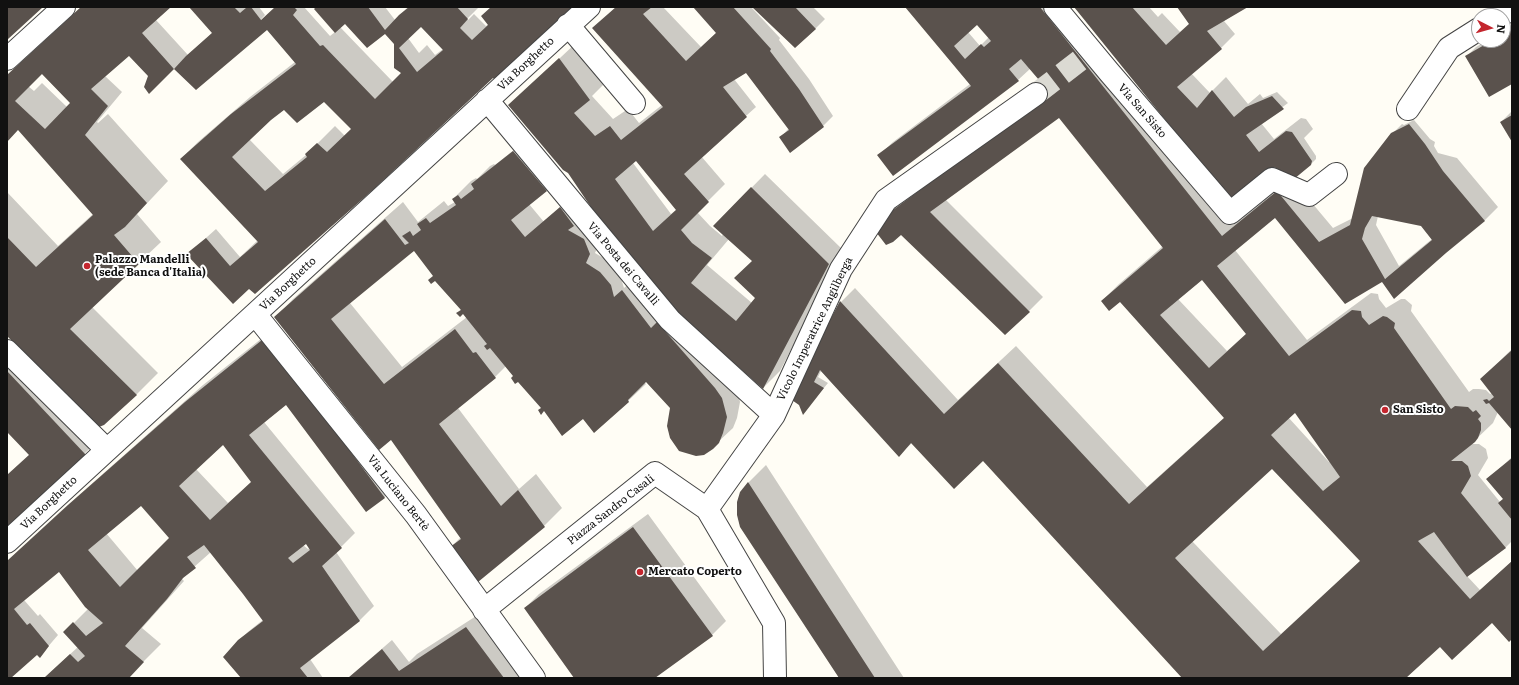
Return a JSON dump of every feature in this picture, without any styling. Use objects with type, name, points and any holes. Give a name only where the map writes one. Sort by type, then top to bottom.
[{"type":"street","points":[[7,59],[64,7]]},
{"type":"street","name":"Via Borghetto","points":[[7,542],[589,7]]},
{"type":"street","name":"Via San Sisto","points":[[1055,7],[1230,213],[1272,180],[1309,195],[1336,174]]},
{"type":"street","points":[[568,25],[634,103]]},
{"type":"street","points":[[1408,110],[1449,48],[1471,34]]},
{"type":"street","name":"Vicolo Imperatrice Angilberga","points":[[707,509],[774,415],[841,269],[886,200],[1036,94]]},
{"type":"street","name":"Via Posta dei Cavalli","points":[[487,100],[670,320],[774,415]]},
{"type":"street","name":"Via Luciano Bertè","points":[[254,314],[416,515],[534,678]]},
{"type":"street","points":[[7,351],[107,450]]},
{"type":"street","name":"Piazza Sandro Casali","points":[[484,610],[655,473],[707,509],[774,623],[775,678]]},
{"type":"building","points":[[7,7],[43,7],[7,40]]},
{"type":"building","name":"Palazzo Mandelli (sede Banca d'Italia)","points":[[81,7],[171,7],[142,33],[174,69],[149,94],[144,87],[148,76],[129,56],[91,89],[108,106],[85,135],[147,203],[125,227],[114,235],[139,264],[70,329],[137,395],[104,425],[99,427],[7,336],[7,237],[36,267],[93,215],[18,130],[7,142],[7,75]],"holes":[[[42,74],[70,103],[45,129],[15,101]]]},
{"type":"building","points":[[189,7],[234,7],[240,13],[247,7],[251,7],[261,20],[275,7],[294,7],[297,10],[293,15],[320,46],[323,45],[375,99],[401,73],[394,68],[394,44],[385,34],[367,48],[345,24],[335,33],[314,9],[316,7],[368,7],[385,30],[409,7],[457,7],[468,19],[460,28],[472,40],[488,25],[481,16],[491,7],[572,7],[495,80],[493,78],[375,188],[255,294],[249,289],[233,304],[186,254],[206,238],[230,266],[258,242],[180,159],[231,114],[296,64],[267,30],[196,90],[174,69],[212,33]],"holes":[[[421,27],[443,50],[417,72],[399,48]],[[324,102],[351,129],[327,152],[317,143],[305,154],[307,157],[265,191],[232,157],[271,120],[284,110],[297,123]]]},
{"type":"building","points":[[616,7],[652,7],[643,14],[686,61],[716,33],[693,7],[733,7],[771,49],[770,51],[799,89],[824,127],[790,153],[779,137],[789,130],[746,73],[723,87],[747,117],[684,174],[709,202],[681,230],[692,243],[712,258],[691,283],[736,321],[755,298],[734,278],[752,261],[713,226],[751,187],[829,264],[763,389],[673,309],[626,259],[568,173],[563,170],[508,105],[559,58],[590,100],[574,113],[595,136],[610,126],[621,140],[663,107],[592,28]],"holes":[[[636,161],[676,210],[653,231],[615,179]]]},
{"type":"building","points":[[752,7],[795,7],[816,29],[795,48]]},
{"type":"building","points":[[905,7],[1040,7],[1222,236],[1277,191],[1319,242],[1350,225],[1364,168],[1391,133],[1409,124],[1425,144],[1443,171],[1485,221],[1394,299],[1382,282],[1345,304],[1275,218],[1217,266],[1289,356],[1352,310],[1361,311],[1362,317],[1369,325],[1383,316],[1387,317],[1395,323],[1394,328],[1451,409],[1455,406],[1468,407],[1473,412],[1476,410],[1481,416],[1478,419],[1481,423],[1481,430],[1478,438],[1451,461],[1462,461],[1468,466],[1471,476],[1461,493],[1506,548],[1467,577],[1434,532],[1418,541],[1470,599],[1512,561],[1512,639],[1509,642],[1492,623],[1452,660],[1440,647],[1406,678],[1182,678],[983,461],[954,489],[911,443],[899,457],[820,370],[814,382],[824,388],[803,415],[799,405],[789,398],[840,301],[944,414],[998,363],[1129,504],[1224,418],[1120,302],[1109,311],[1101,301],[1163,248],[1059,118],[930,212],[1030,312],[1005,335],[901,235],[893,242],[886,245],[876,232],[885,216],[1051,94],[1021,59],[1009,69],[1019,81],[893,176],[877,155],[971,86]],"holes":[[[977,25],[991,41],[984,47],[981,44],[965,59],[954,46]],[[1372,216],[1421,226],[1432,240],[1385,279],[1362,239],[1365,228]],[[1202,280],[1246,334],[1209,368],[1160,315]],[[1295,413],[1340,477],[1323,491],[1271,435]],[[1272,469],[1360,561],[1263,651],[1175,558]]]},
{"type":"building","points":[[1074,7],[1132,7],[1166,45],[1189,24],[1177,7],[1248,7],[1207,31],[1222,49],[1177,87],[1197,108],[1212,90],[1234,117],[1246,107],[1272,96],[1284,109],[1246,135],[1259,152],[1286,131],[1292,132],[1312,161],[1311,165],[1294,179],[1274,167],[1230,200]]},
{"type":"building","points":[[1511,30],[1512,84],[1489,97],[1465,56],[1479,48],[1511,48]]},
{"type":"building","points":[[1512,115],[1512,142],[1500,122]]},
{"type":"building","points":[[513,151],[547,191],[511,220],[525,237],[560,207],[574,226],[568,230],[584,239],[590,254],[586,263],[600,272],[611,285],[614,297],[622,290],[651,328],[657,322],[715,388],[722,398],[727,417],[719,443],[713,449],[704,455],[696,456],[679,451],[670,438],[667,426],[670,408],[646,382],[628,400],[629,402],[594,433],[583,419],[562,436],[544,411],[541,415],[538,410],[541,408],[518,382],[515,384],[511,378],[513,376],[490,348],[487,350],[484,346],[487,344],[463,314],[460,317],[456,313],[461,310],[435,281],[431,284],[428,280],[433,276],[414,251],[331,319],[384,384],[455,329],[473,353],[476,352],[496,378],[439,424],[501,506],[518,490],[545,527],[478,582],[450,547],[461,539],[391,440],[379,450],[274,317],[385,219],[405,245],[409,243],[402,236],[410,231],[413,236],[421,230],[417,224],[426,218],[430,223],[456,205],[452,199],[458,195],[461,199],[474,189],[471,184]]},
{"type":"building","points":[[262,340],[307,393],[385,498],[366,512],[286,405],[249,435],[342,548],[322,566],[360,621],[300,668],[308,678],[241,678],[223,657],[238,640],[263,621],[204,545],[187,557],[196,568],[183,578],[167,599],[125,646],[144,662],[129,678],[44,678],[70,654],[78,662],[85,656],[63,632],[73,622],[86,636],[103,623],[85,607],[59,572],[14,609],[27,625],[30,623],[49,646],[40,658],[37,655],[11,678],[7,678],[7,561],[185,402]],"holes":[[[223,445],[251,482],[210,520],[179,486]],[[141,506],[169,538],[120,587],[88,550]],[[306,544],[310,550],[293,563],[288,558]]]},
{"type":"building","points":[[1512,350],[1512,430],[1489,403],[1486,404],[1483,400],[1487,399],[1489,401],[1494,397],[1480,379]]},
{"type":"building","points":[[7,371],[86,455],[7,528],[7,475],[29,455],[7,432]]},
{"type":"building","points":[[1512,458],[1512,520],[1498,503],[1503,499],[1486,479]]},
{"type":"building","points":[[748,482],[875,678],[839,678],[740,527],[737,515],[737,502],[740,492]]},
{"type":"building","name":"Mercato Coperto","points":[[633,527],[713,636],[655,678],[574,678],[524,608]]},
{"type":"building","points":[[466,627],[504,678],[348,678],[382,649],[399,671]]},
{"type":"tunnel","points":[[1036,94],[1092,51]]},
{"type":"place","name":"Palazzo Mandelli (sede Banca d'Italia)","points":[[87,266]]},
{"type":"place","name":"San Sisto","points":[[1385,410]]},
{"type":"place","name":"Mercato Coperto","points":[[640,572]]}]
